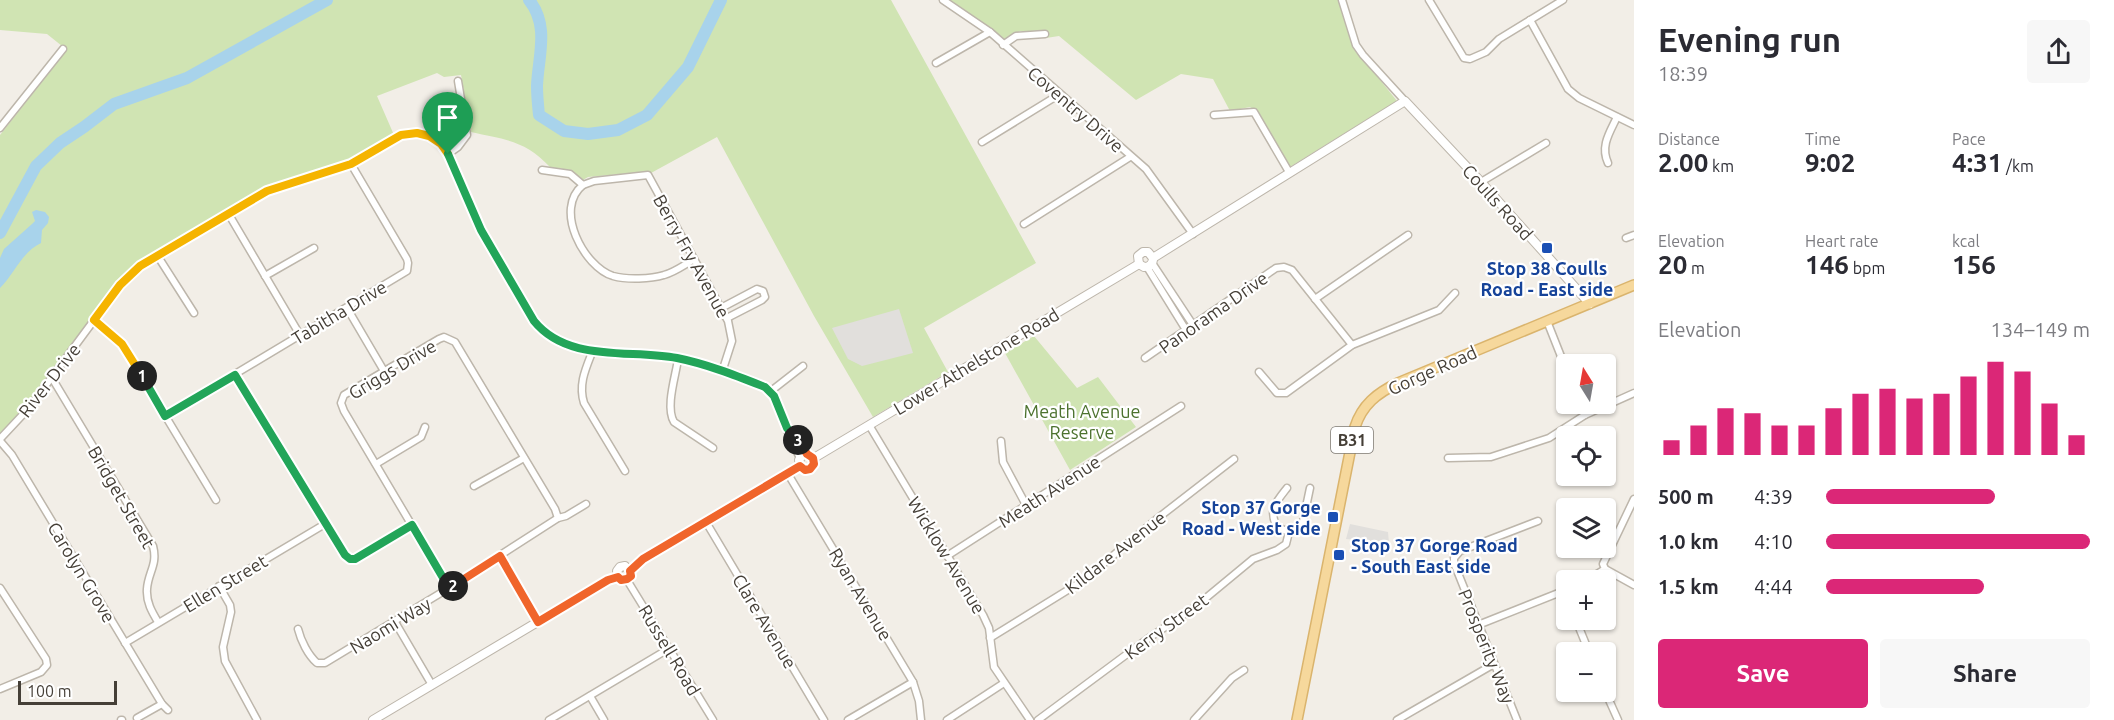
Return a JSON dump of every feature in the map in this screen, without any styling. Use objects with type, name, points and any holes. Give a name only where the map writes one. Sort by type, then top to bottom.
[{"type":"main road","name":"Gorge Road","points":[[1297,720],[1352,441],[1362,410],[1375,396],[1386,389],[1634,285]]},
{"type":"street","name":"Coventry Drive","points":[[943,0],[990,32],[1146,170],[1193,234]]},
{"type":"street","points":[[1342,0],[1356,45],[1405,101]]},
{"type":"street","points":[[1429,0],[1461,53],[1470,59],[1486,52],[1499,39],[1563,0]]},
{"type":"street","points":[[1530,20],[1568,89],[1579,98],[1634,125]]},
{"type":"street","points":[[936,63],[990,32]]},
{"type":"street","points":[[1003,45],[1016,36],[1045,34]]},
{"type":"street","points":[[0,128],[63,49]]},
{"type":"street","points":[[448,154],[458,147],[467,135],[458,81]]},
{"type":"street","points":[[982,142],[1060,94]]},
{"type":"street","name":"Lower Athelstone Road","points":[[630,571],[643,559],[788,474],[805,459],[869,425],[1148,263],[1405,101]]},
{"type":"street","name":"Coulls Road","points":[[1405,101],[1590,304]]},
{"type":"street","points":[[1214,116],[1254,112],[1289,172]]},
{"type":"street","points":[[1608,163],[1604,146],[1617,117]]},
{"type":"street","name":"River Drive","points":[[0,440],[23,416],[94,320],[127,278],[140,266],[267,191],[351,164],[393,139],[417,133],[429,136],[441,144],[448,154],[481,230],[541,330],[554,339],[576,348],[678,358],[771,391]]},
{"type":"street","points":[[1481,182],[1546,143]]},
{"type":"street","points":[[1024,224],[1131,157]]},
{"type":"street","name":"Tabitha Drive","points":[[165,416],[403,274],[408,267],[407,259],[351,164]]},
{"type":"street","points":[[542,170],[566,172],[583,185],[573,200],[570,221],[590,259],[605,272],[622,277],[663,275],[693,260]]},
{"type":"street","name":"Berry Fry Avenue","points":[[583,185],[594,181],[648,175],[731,328],[732,341],[722,372]]},
{"type":"street","points":[[228,213],[300,335]]},
{"type":"street","points":[[1315,299],[1408,235]]},
{"type":"street","points":[[1626,238],[1634,235]]},
{"type":"street","points":[[265,276],[314,248]]},
{"type":"street","points":[[157,255],[194,313]]},
{"type":"street","points":[[1148,263],[1193,325]]},
{"type":"street","points":[[1148,263],[1186,330]]},
{"type":"street","name":"Panorama Drive","points":[[1145,358],[1276,268],[1284,267],[1292,270],[1352,345]]},
{"type":"street","points":[[721,308],[756,289],[764,291],[765,297],[762,300],[727,318]]},
{"type":"street","points":[[1259,372],[1277,393],[1286,393],[1352,345],[1439,310],[1455,294]]},
{"type":"street","points":[[347,308],[384,371]]},
{"type":"street","points":[[94,320],[122,344],[216,500]]},
{"type":"street","points":[[1547,321],[1560,354]]},
{"type":"street","name":"Griggs Drive","points":[[449,588],[344,411],[341,403],[344,395],[439,339],[444,337],[452,340],[555,509],[558,518]]},
{"type":"street","points":[[593,350],[582,381],[584,403],[625,471]]},
{"type":"street","points":[[678,358],[671,402],[672,417],[674,422],[713,448]]},
{"type":"street","points":[[803,366],[771,391],[790,438],[805,459]]},
{"type":"street","points":[[235,375],[341,550],[350,559],[361,556],[412,525]]},
{"type":"street","name":"Bridget Street","points":[[52,378],[153,546],[155,562],[147,588],[151,610],[159,622]]},
{"type":"street","points":[[1448,458],[1491,457],[1549,438],[1585,415],[1634,393]]},
{"type":"street","name":"Meath Avenue","points":[[947,556],[1181,406]]},
{"type":"street","name":"Wicklow Avenue","points":[[869,425],[983,615],[989,628],[993,662],[997,674],[1030,720]]},
{"type":"street","points":[[376,464],[421,436],[425,427]]},
{"type":"street","name":"Carolyn Grove","points":[[0,440],[12,455],[162,704],[168,710]]},
{"type":"street","points":[[1001,441],[1003,462],[1026,505]]},
{"type":"street","points":[[474,486],[524,458]]},
{"type":"street","name":"Kildare Avenue","points":[[990,638],[1084,580],[1234,459]]},
{"type":"street","name":"Ryan Avenue","points":[[788,474],[912,682],[919,701],[921,720]]},
{"type":"street","points":[[1287,488],[1276,500],[1272,514],[1277,527],[1289,532]]},
{"type":"street","name":"Kerry Street","points":[[1038,720],[1146,640],[1195,608],[1253,559],[1278,550],[1286,544],[1289,532],[1302,526],[1310,488]]},
{"type":"street","points":[[1634,499],[1603,564],[1605,569],[1634,585]]},
{"type":"street","name":"Naomi Way","points":[[298,629],[312,659],[317,663],[325,663],[395,622],[558,518],[586,504]]},
{"type":"street","name":"Prosperity Way","points":[[1517,720],[1478,625],[1454,558],[1460,551],[1538,521]]},
{"type":"street","name":"Clare Avenue","points":[[706,522],[824,720]]},
{"type":"street","name":"Ellen Street","points":[[125,643],[325,524]]},
{"type":"street","points":[[500,556],[538,622]]},
{"type":"street","points":[[373,720],[608,580],[618,577],[621,580],[627,579],[631,576],[630,571],[625,566],[620,567],[617,571],[618,577]]},
{"type":"street","name":"Russell Road","points":[[627,579],[713,720]]},
{"type":"street","points":[[219,586],[230,605],[231,612],[223,647],[225,661],[257,720]]},
{"type":"street","points":[[0,588],[46,659],[46,665],[41,672],[0,689]]},
{"type":"street","points":[[1478,625],[1556,595]]},
{"type":"street","points":[[395,622],[432,685]]},
{"type":"street","points":[[549,720],[670,648]]},
{"type":"street","points":[[1397,720],[1408,717],[1494,664]]},
{"type":"street","points":[[1194,720],[1232,678],[1244,670]]},
{"type":"street","points":[[848,720],[912,682]]},
{"type":"street","points":[[947,720],[1004,683]]},
{"type":"street","points":[[590,696],[604,720]]},
{"type":"street","points":[[1610,702],[1618,720]]},
{"type":"street","points":[[137,718],[162,704]]},
{"type":"green space","points":[[0,0],[891,0],[1036,263],[924,328],[948,372],[873,417],[814,316],[717,137],[651,173],[588,177],[583,180],[568,170],[551,168],[542,159],[514,142],[471,132],[461,75],[444,77],[437,73],[377,96],[394,135],[329,169],[266,188],[140,263],[115,288],[22,412],[0,434],[0,135],[67,50],[47,34],[0,30]]},
{"type":"green space","points":[[948,0],[1338,0],[1356,50],[1397,101],[1290,167],[1258,112],[1250,107],[1230,111],[1213,79],[1181,74],[1136,100],[1059,36],[1046,38],[1045,32],[1020,31],[1005,40]]},
{"type":"green space","name":"Meath Avenue Reserve","points":[[1034,336],[1077,388],[1098,377],[1136,427],[1070,470],[1005,353]]},
{"type":"shaded area","points":[[899,309],[913,353],[862,366],[848,359],[832,328]]},
{"type":"shaded area","points":[[1350,524],[1388,532],[1389,543],[1346,539]]},
{"type":"water","points":[[36,210],[45,212],[49,217],[48,223],[42,230],[41,243],[28,252],[0,288],[0,258],[4,249],[35,221],[32,212]]},
{"type":"waterway","points":[[0,233],[36,166],[60,143],[114,104],[187,78],[327,0]]},
{"type":"waterway","points":[[529,0],[539,20],[541,31],[537,86],[539,115],[564,131],[588,134],[618,130],[647,115],[688,67],[721,0]]},
{"type":"place","name":"Stop 38 Coulls Road - East side","points":[[1547,248]]},
{"type":"place","name":"Stop 37 Gorge Road - West side","points":[[1333,517]]},
{"type":"place","name":"Stop 37 Gorge Road - South East side","points":[[1339,555]]},
{"type":"route","points":[[417,133],[429,136],[441,144],[448,154],[481,230],[541,330],[554,339],[576,348],[678,358],[765,387],[774,396],[787,428],[795,435],[807,454],[813,458],[813,466],[805,470],[800,466],[643,559],[630,571],[629,578],[621,580],[618,577],[608,580],[538,622],[500,556],[449,588],[412,525],[361,556],[350,559],[341,550],[235,375],[165,416],[122,344],[116,336],[94,320],[120,285],[140,266],[267,191],[351,164],[401,135],[417,133]]}]
